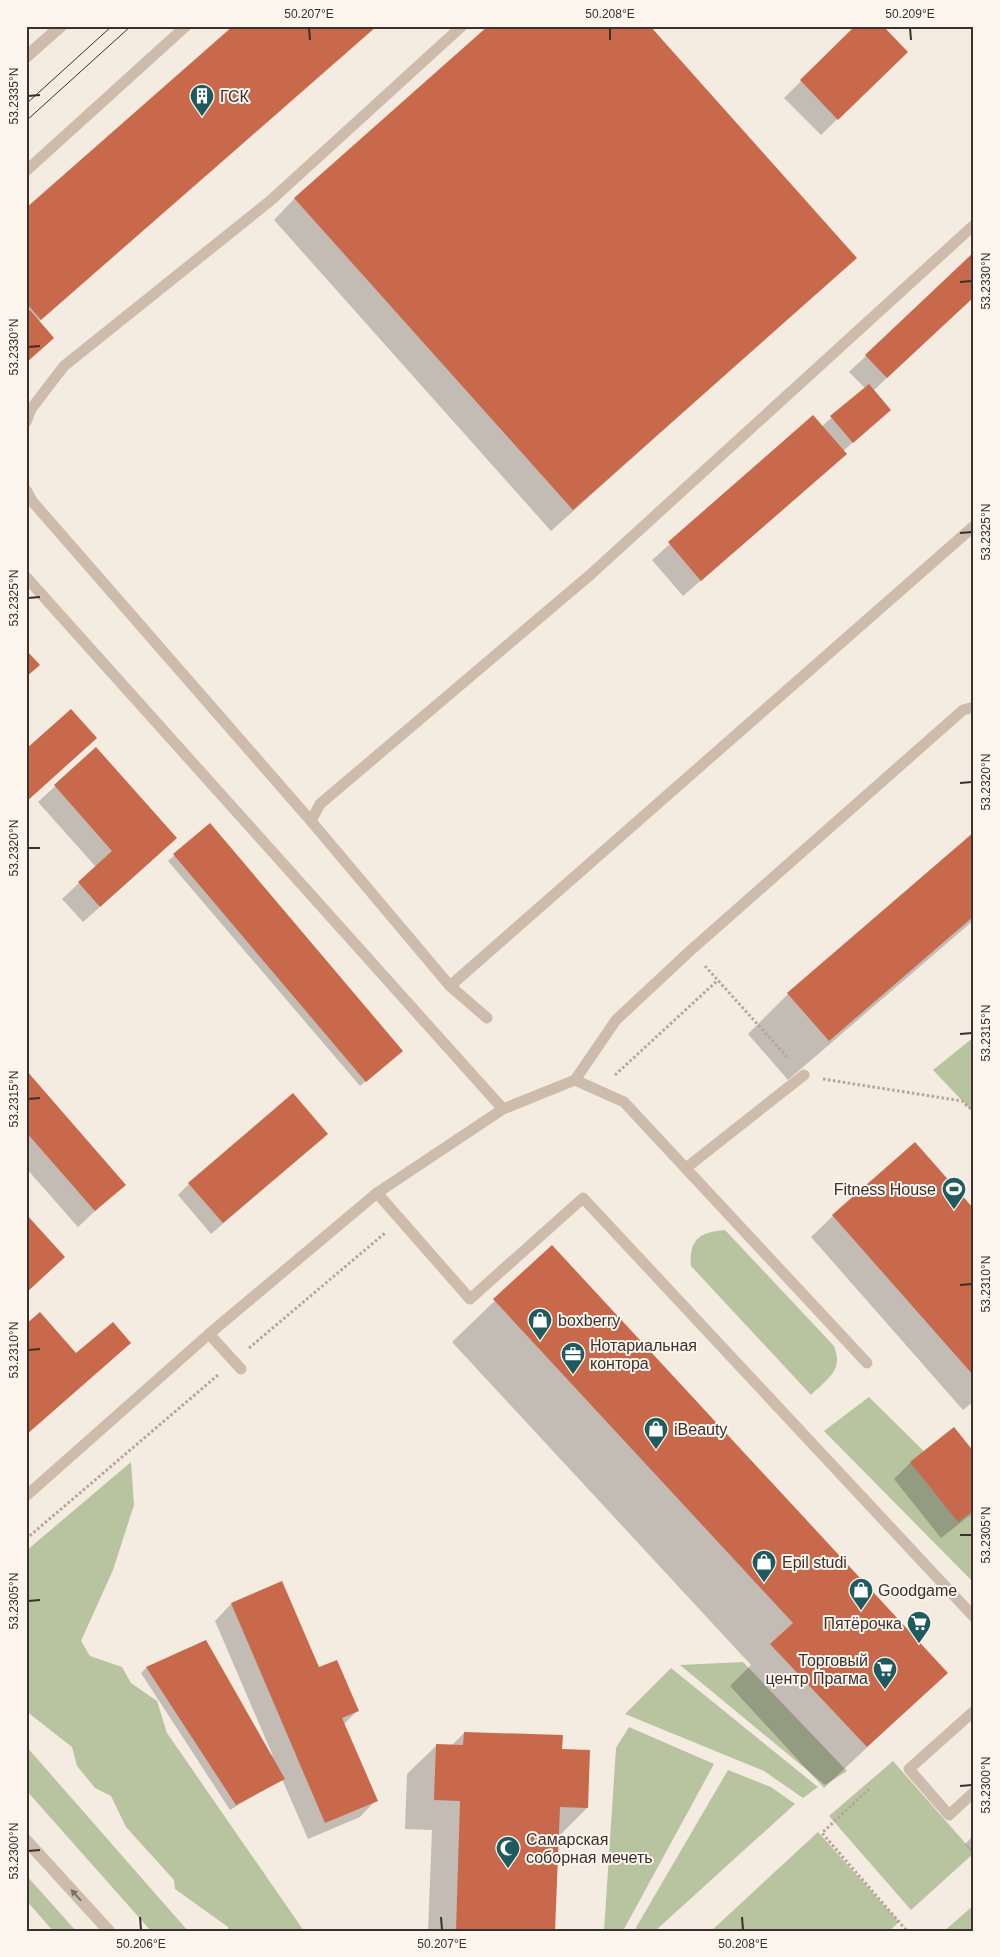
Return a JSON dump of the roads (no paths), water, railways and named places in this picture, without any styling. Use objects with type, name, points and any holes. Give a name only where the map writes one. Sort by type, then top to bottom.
[{"type":"street","points":[[26,57],[61,26]]},
{"type":"street","points":[[26,1840],[109,1931]]},
{"type":"lane","points":[[26,171],[186,26]]},
{"type":"lane","points":[[26,422],[31,410],[64,366],[270,201],[462,26]]},
{"type":"lane","points":[[311,821],[320,804],[590,575],[974,226]]},
{"type":"lane","points":[[26,490],[32,501],[311,821],[450,986],[487,1018]]},
{"type":"lane","points":[[450,986],[974,526]]},
{"type":"lane","points":[[26,577],[503,1108]]},
{"type":"lane","points":[[26,1496],[209,1334],[377,1193],[503,1108],[576,1080],[616,1020],[691,950],[963,710],[974,707]]},
{"type":"lane","points":[[686,1168],[804,1076]]},
{"type":"lane","points":[[576,1080],[624,1102],[867,1363]]},
{"type":"lane","points":[[377,1193],[470,1299],[582,1198],[974,1617]]},
{"type":"lane","points":[[209,1334],[238,1365]]},
{"type":"lane","points":[[974,1711],[909,1769],[949,1815],[974,1792]]},
{"type":"tram line","points":[[26,104],[112,26]]},
{"type":"tram line","points":[[26,121],[131,26]]},
{"type":"place","name":"ГСК","points":[[202,117]]},
{"type":"place","name":"Fitness House","points":[[954,1210]]},
{"type":"place","name":"boxberry","points":[[540,1341]]},
{"type":"place","name":"Нотариальная контора","points":[[573,1375]]},
{"type":"place","name":"iBeauty","points":[[656,1450]]},
{"type":"place","name":"Epil studi","points":[[764,1583]]},
{"type":"place","name":"Goodgame","points":[[861,1611]]},
{"type":"place","name":"Пятёрочка","points":[[919,1644]]},
{"type":"place","name":"Торговый центр Прагма","points":[[885,1690]]},
{"type":"place","name":"Самарская соборная мечеть","points":[[508,1869]]}]
